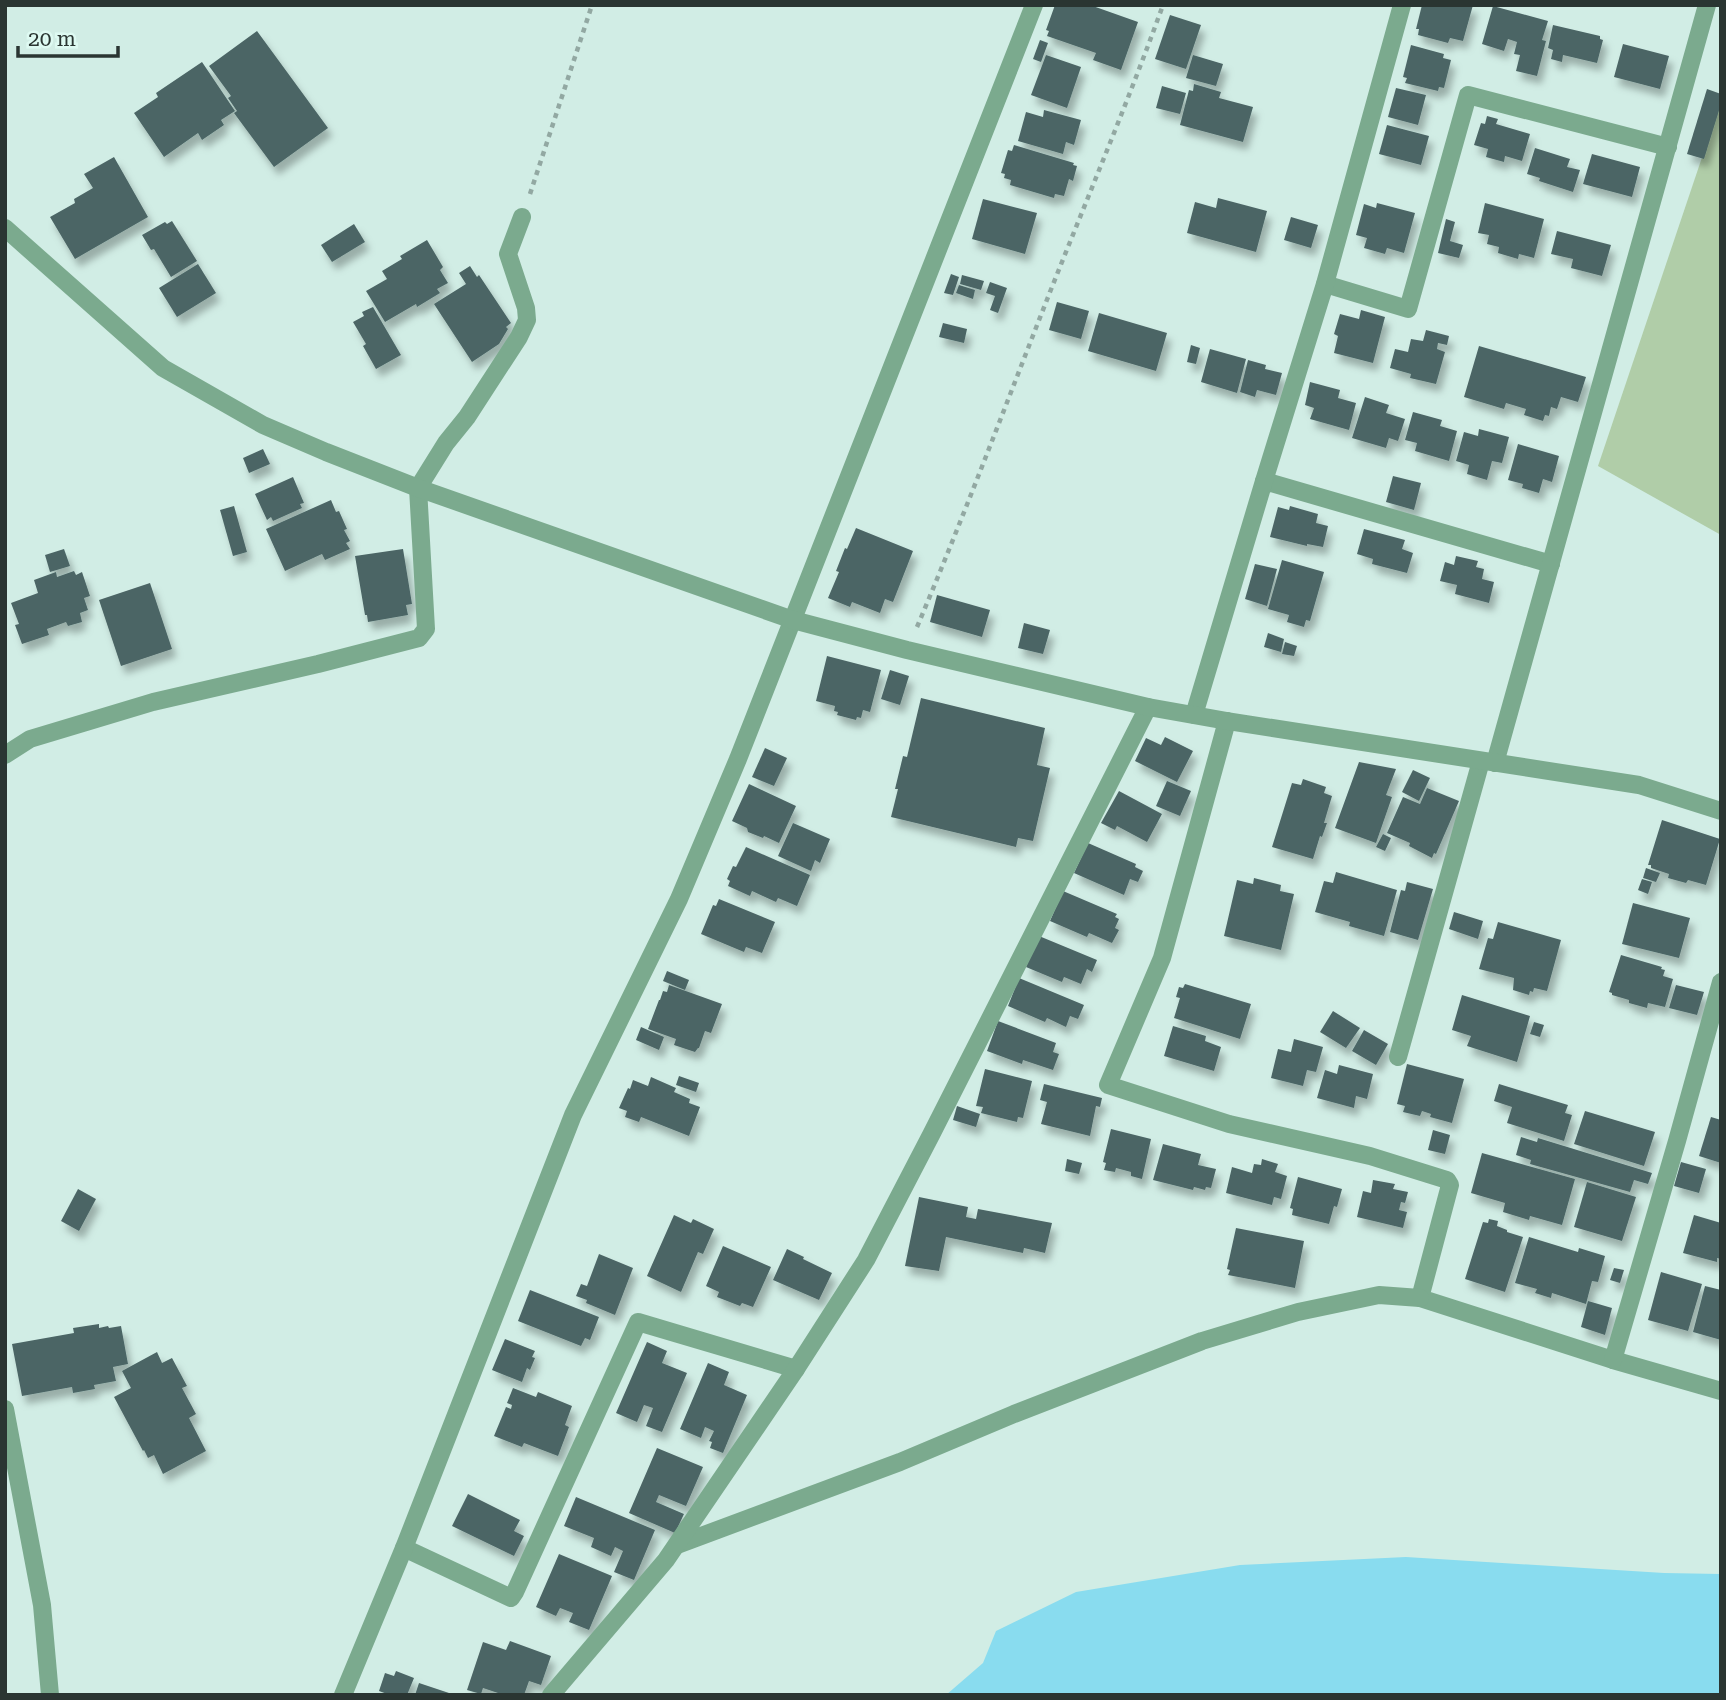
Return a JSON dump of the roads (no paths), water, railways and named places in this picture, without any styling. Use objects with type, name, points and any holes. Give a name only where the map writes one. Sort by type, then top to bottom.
[{"type":"street","points":[[343,1695],[404,1548],[573,1115],[679,899],[738,759],[1034,5]]},
{"type":"street","points":[[1194,715],[1325,285],[1402,5]]},
{"type":"street","points":[[1398,1057],[1551,564],[1707,5]]},
{"type":"street","points":[[1325,285],[1408,309],[1468,95],[1668,146]]},
{"type":"street","points":[[5,755],[30,738],[153,702],[419,638],[426,629],[418,488],[512,348],[527,320],[526,308],[508,254],[522,217]]},
{"type":"street","points":[[5,228],[163,368],[263,425],[418,488],[793,620],[1148,707],[1639,786],[1721,811]]},
{"type":"street","points":[[1264,481],[1551,564]]},
{"type":"street","points":[[551,1695],[677,1546],[796,1369],[872,1249],[1148,707]]},
{"type":"street","points":[[1227,721],[1162,958],[1108,1085],[1229,1124],[1370,1156],[1447,1180],[1450,1185],[1420,1298]]},
{"type":"street","points":[[1613,1360],[1721,982]]},
{"type":"street","points":[[677,1546],[900,1462],[1014,1414],[1202,1341],[1298,1312],[1379,1295],[1420,1298],[1613,1360],[1721,1391]]},
{"type":"street","points":[[404,1548],[510,1598],[638,1322],[796,1369]]},
{"type":"street","points":[[5,1409],[42,1605],[50,1695]]},
{"type":"water","points":[[1406,1557],[1721,1574],[1721,1695],[946,1695],[983,1663],[996,1631],[1076,1592],[1240,1565]]}]
